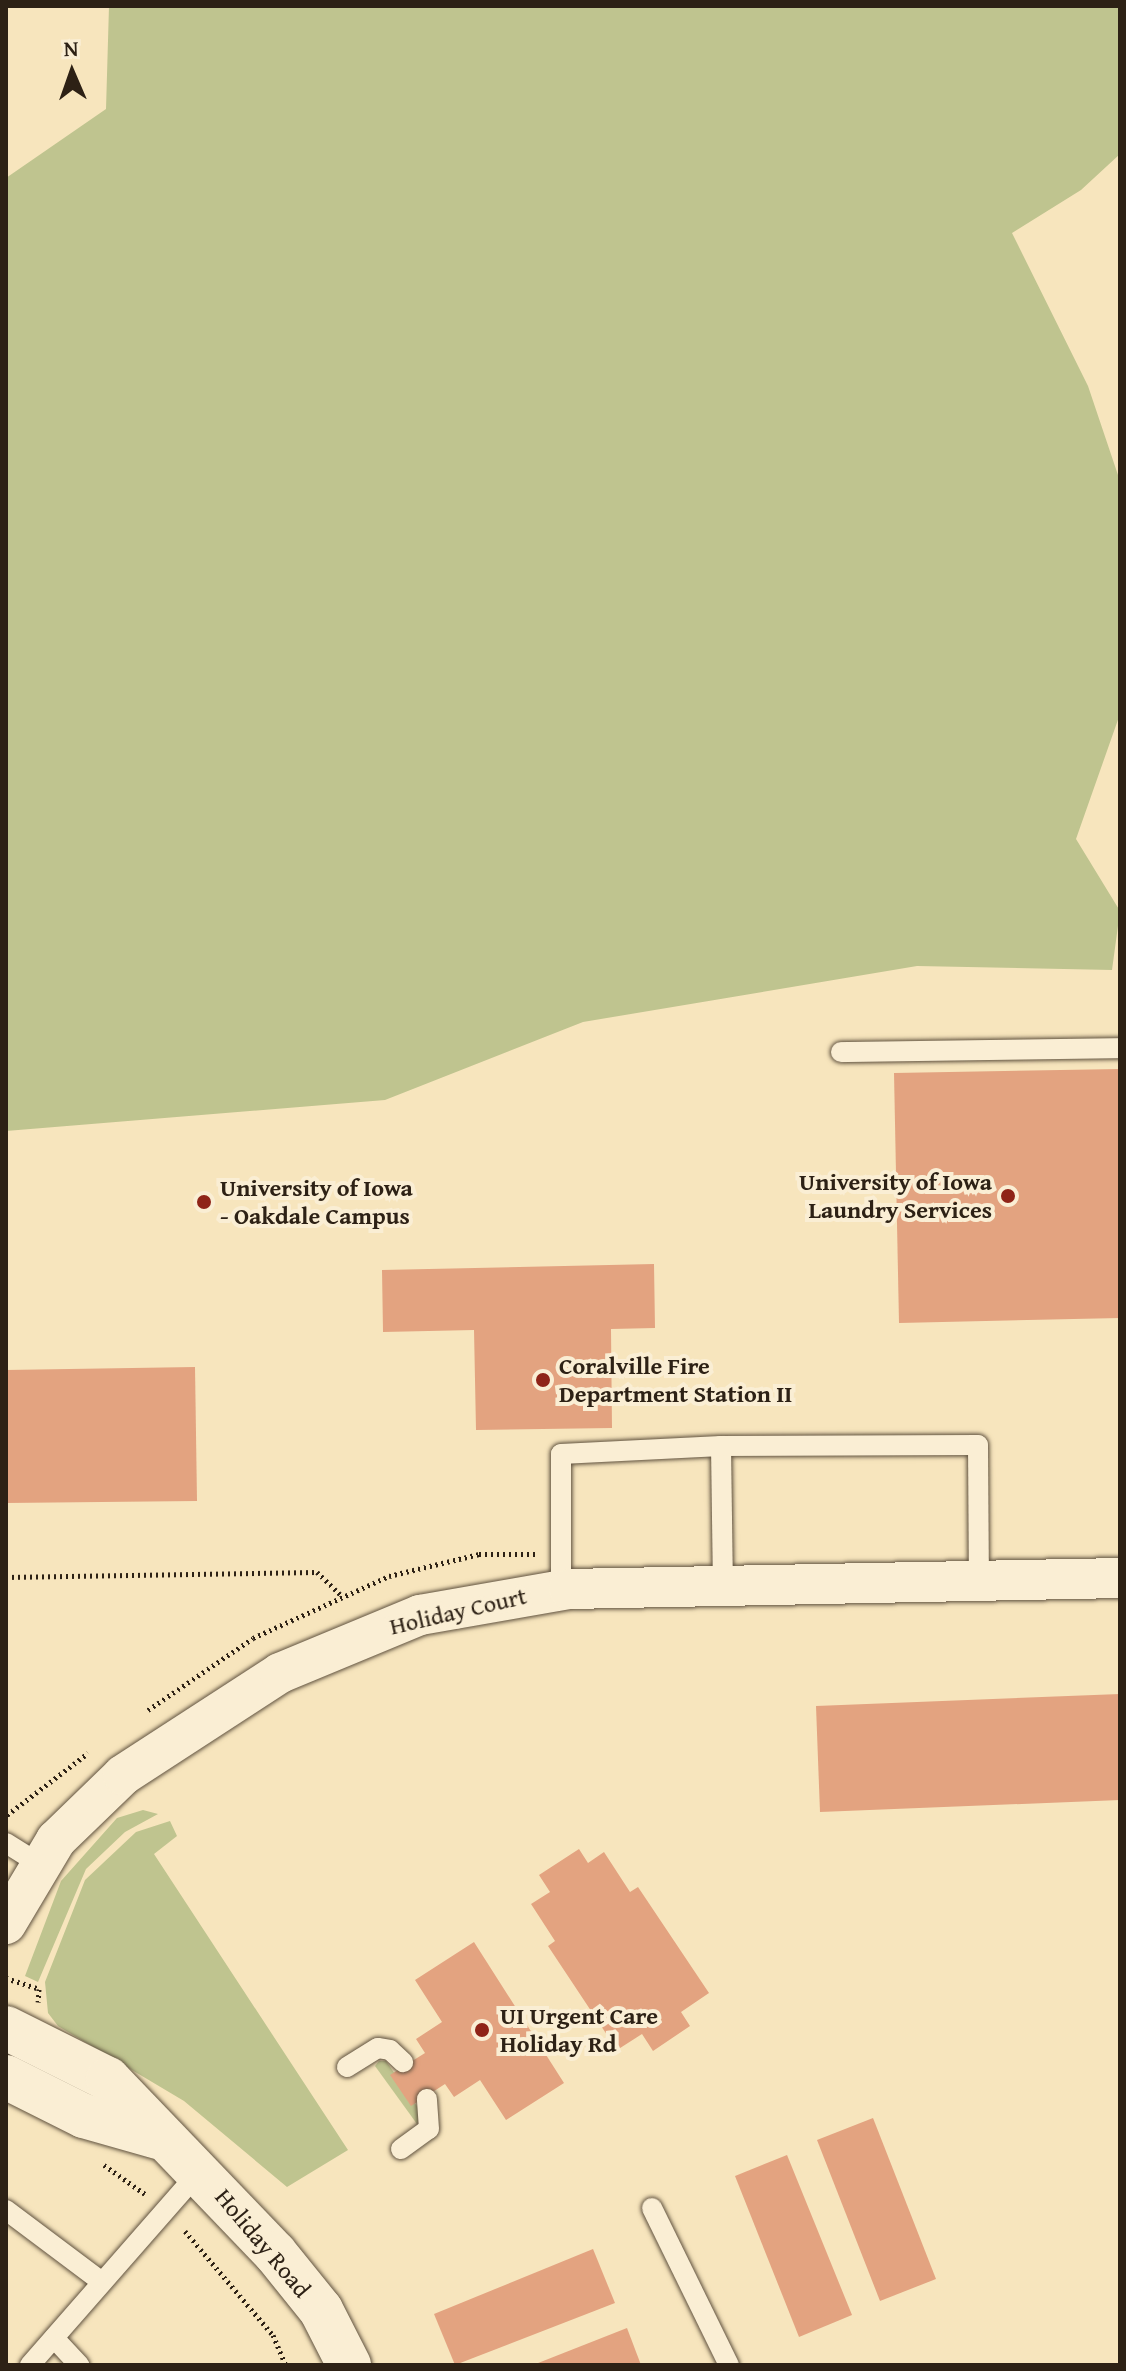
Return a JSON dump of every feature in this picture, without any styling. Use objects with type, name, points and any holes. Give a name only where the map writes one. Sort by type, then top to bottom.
[{"type":"street","name":"Holiday Court","points":[[6,1924],[40,1864],[123,1775],[280,1673],[420,1615],[561,1590],[1120,1578]]},
{"type":"street","name":"Holiday Road","points":[[6,2028],[108,2079],[157,2137],[200,2171],[321,2310],[349,2365]]},
{"type":"street","name":"Holiday Road","points":[[6,2077],[84,2116],[157,2137]]},
{"type":"lane","points":[[841,1052],[1120,1048]]},
{"type":"lane","points":[[561,1590],[561,1454],[721,1446],[978,1445],[979,1581]]},
{"type":"lane","points":[[721,1446],[723,1586]]},
{"type":"lane","points":[[6,1843],[40,1864]]},
{"type":"lane","points":[[347,2067],[378,2048],[390,2050],[403,2062]]},
{"type":"lane","points":[[401,2149],[429,2129],[427,2099]]},
{"type":"lane","points":[[30,2365],[200,2171]]},
{"type":"lane","points":[[652,2208],[729,2365]]},
{"type":"lane","points":[[6,2210],[102,2282]]},
{"type":"lane","points":[[54,2338],[79,2365]]},
{"type":"path","points":[[6,1577],[317,1572],[342,1596]]},
{"type":"green space","name":"University of Iowa - Oakdale Campus","points":[[109,6],[1120,6],[1120,154],[1081,190],[1012,233],[1088,386],[1120,481],[1120,714],[1076,839],[1120,911],[1112,970],[917,966],[583,1022],[385,1100],[6,1131],[6,178],[106,109]]},
{"type":"green space","points":[[143,1810],[158,1814],[125,1832],[86,1869],[38,1982],[25,1976],[61,1881],[117,1818]]},
{"type":"green space","points":[[170,1821],[177,1836],[154,1854],[348,2150],[287,2187],[184,2101],[58,2026],[48,2013],[45,1982],[85,1880],[136,1832]]},
{"type":"green space","points":[[379,2061],[386,2061],[421,2112],[417,2124],[375,2066]]},
{"type":"building","name":"University of Iowa Laundry Services","points":[[1120,1069],[1120,1318],[899,1323],[894,1073]]},
{"type":"building","name":"Coralville Fire Department Station II","points":[[654,1264],[655,1328],[611,1329],[612,1428],[476,1430],[474,1330],[383,1332],[382,1270]]},
{"type":"building","points":[[195,1367],[197,1501],[6,1503],[6,1370]]},
{"type":"building","points":[[1120,1694],[1120,1800],[820,1812],[816,1706]]},
{"type":"building","points":[[579,1849],[588,1863],[604,1852],[630,1892],[638,1887],[709,1993],[681,2012],[690,2026],[653,2051],[642,2034],[617,2050],[548,1946],[555,1941],[531,1904],[550,1892],[539,1875]]},
{"type":"building","name":"UI Urgent Care Holiday Rd","points":[[474,1942],[564,2083],[506,2120],[480,2080],[454,2097],[445,2084],[411,2106],[390,2075],[425,2053],[416,2039],[442,2022],[415,1980]]},
{"type":"building","points":[[873,2118],[936,2279],[880,2301],[817,2140]]},
{"type":"building","points":[[787,2155],[852,2315],[799,2337],[735,2176]]},
{"type":"building","points":[[593,2249],[615,2303],[455,2365],[434,2314]]},
{"type":"building","points":[[627,2328],[641,2365],[533,2365]]},
{"type":"place","name":"University of Iowa Laundry Services","points":[[1008,1196]]},
{"type":"place","name":"University of Iowa - Oakdale Campus","points":[[204,1202]]},
{"type":"place","name":"Coralville Fire Department Station II","points":[[543,1380]]},
{"type":"place","name":"UI Urgent Care Holiday Rd","points":[[482,2030]]}]
